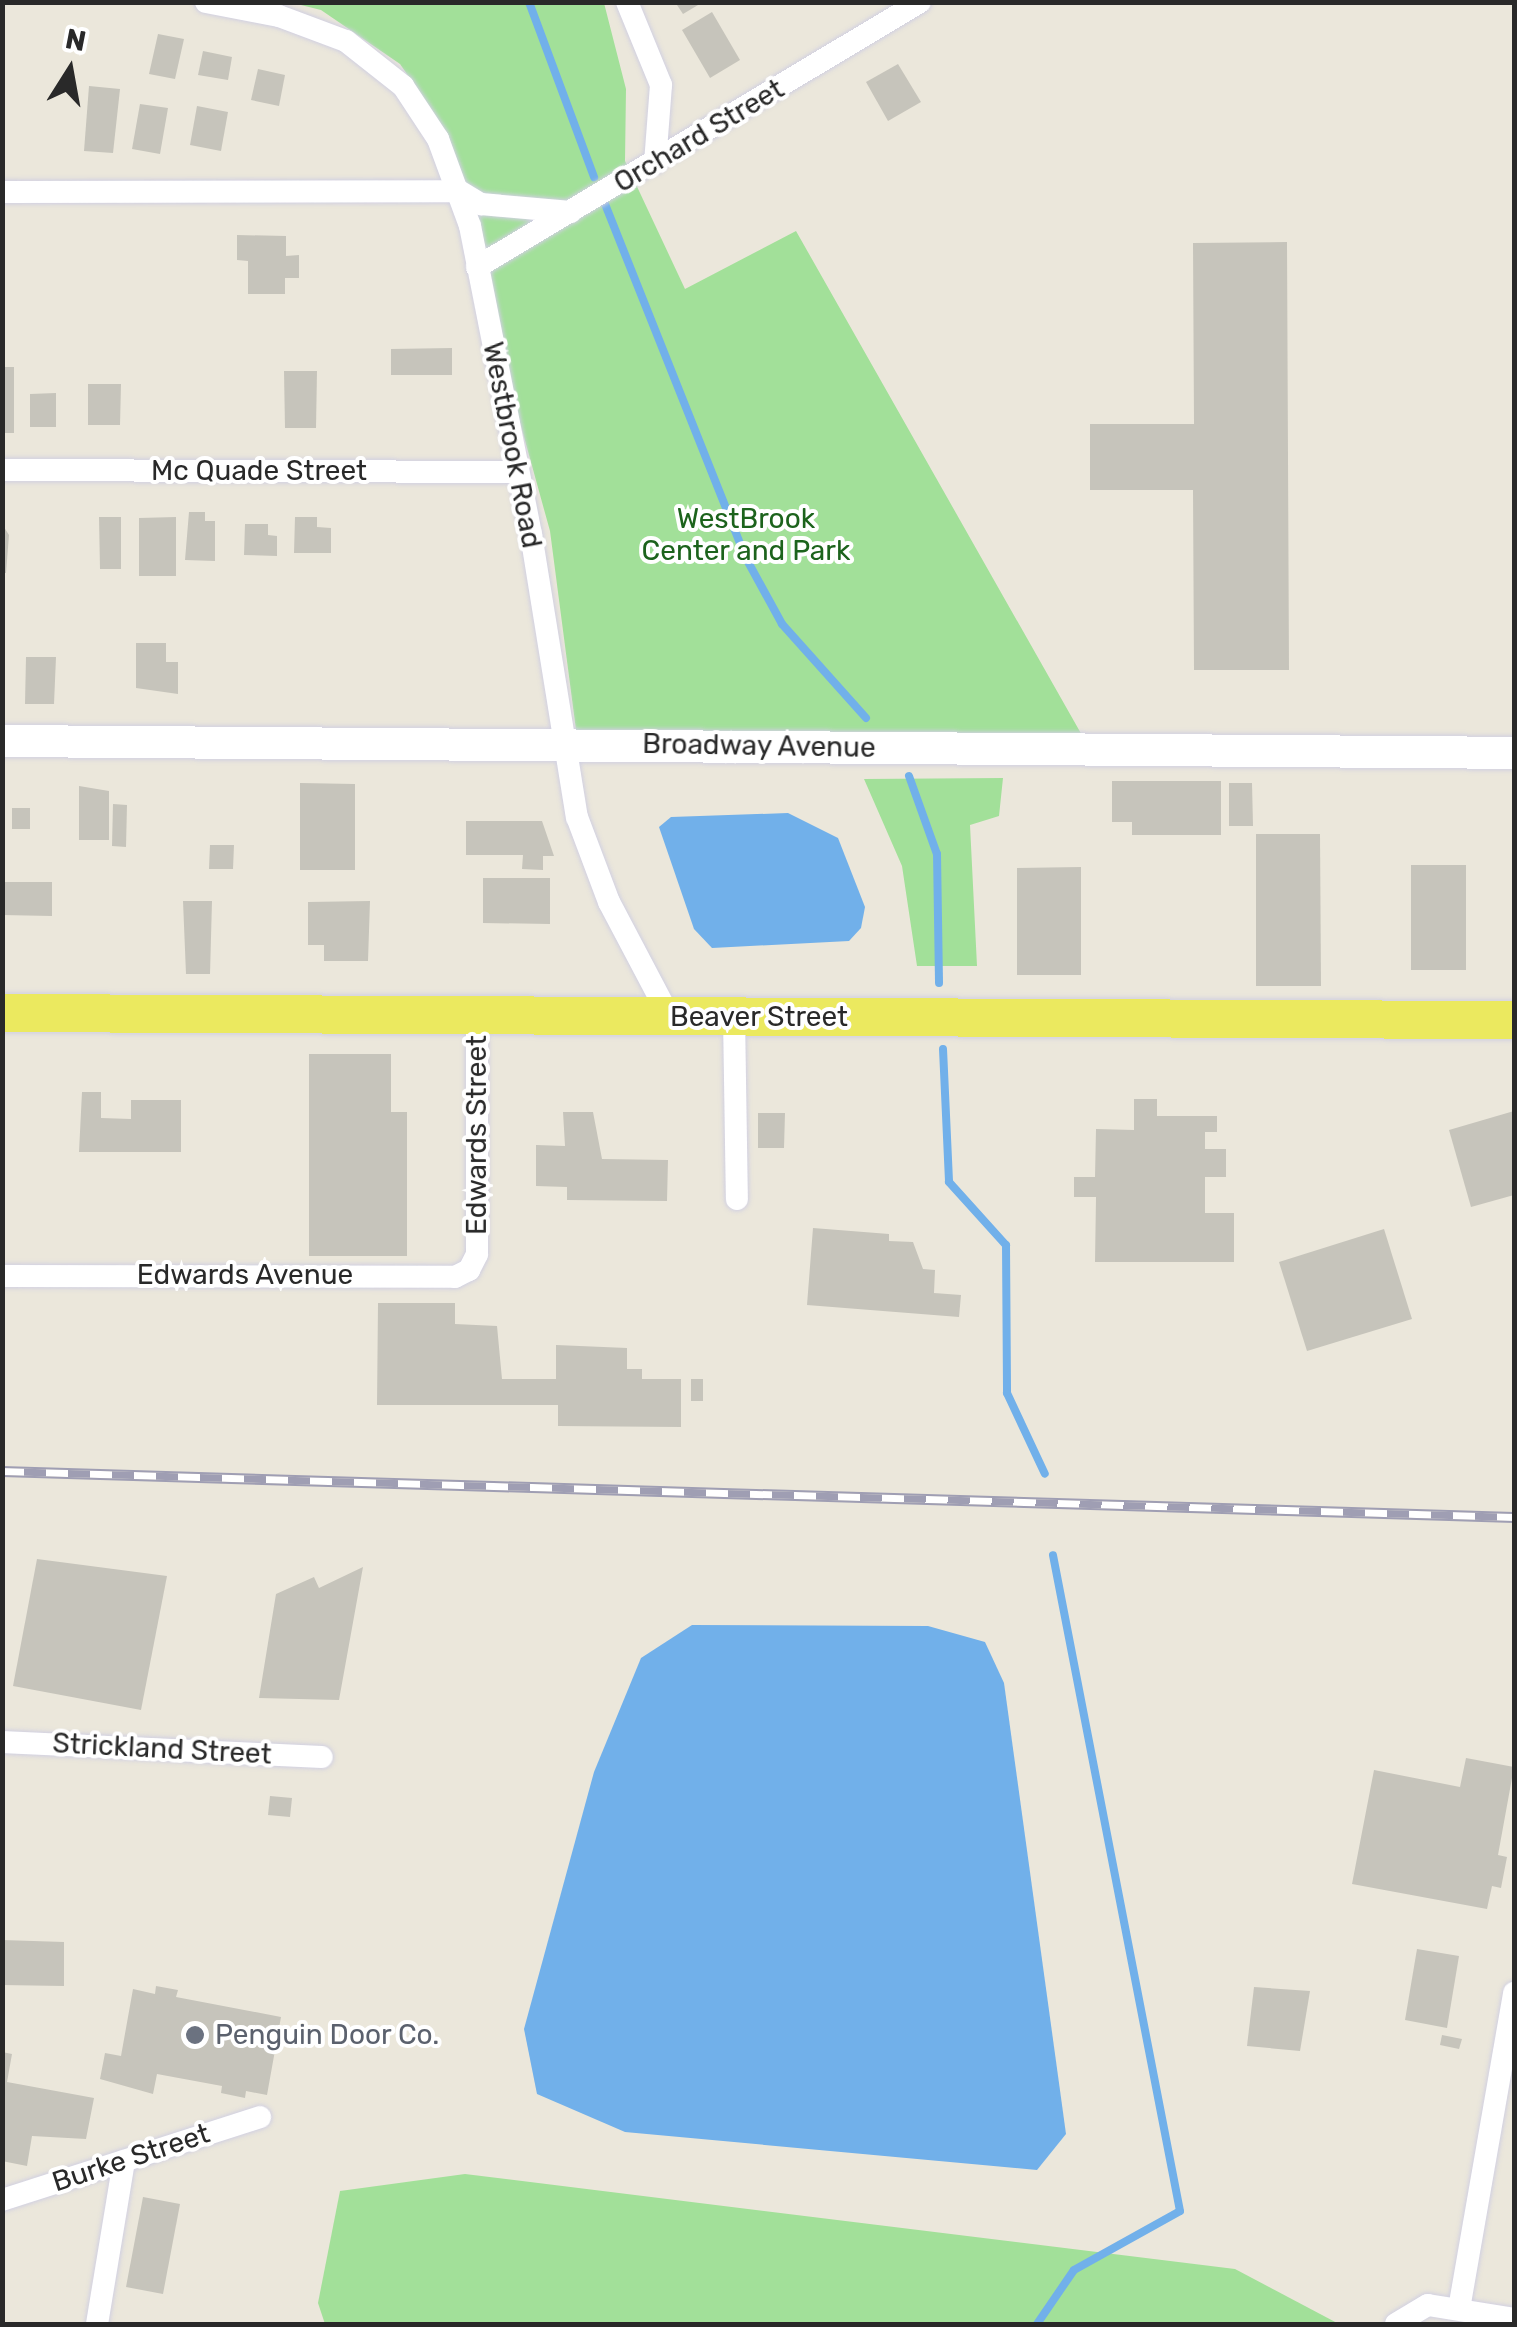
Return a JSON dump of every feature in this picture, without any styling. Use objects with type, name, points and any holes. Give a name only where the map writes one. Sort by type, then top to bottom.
[{"type":"main road","name":"Beaver Street","points":[[2,1013],[1514,1020]]},
{"type":"street","name":"Westbrook Road","points":[[206,2],[303,22],[346,41],[385,70],[424,115],[459,191],[516,472],[561,744],[578,817],[609,902],[669,1016]]},
{"type":"street","points":[[627,2],[662,85],[655,163]]},
{"type":"street","name":"Orchard Street","points":[[477,267],[920,2]]},
{"type":"street","points":[[2,192],[459,191],[481,204],[571,212]]},
{"type":"street","name":"Mc Quade Street","points":[[2,470],[516,472]]},
{"type":"street","name":"Broadway Avenue","points":[[2,741],[1514,753]]},
{"type":"street","name":"Edwards Street","points":[[477,1015],[477,1254]]},
{"type":"street","points":[[734,1016],[737,1199]]},
{"type":"street","name":"Edwards Avenue","points":[[2,1276],[455,1277],[477,1254]]},
{"type":"street","name":"Strickland Street","points":[[2,1742],[322,1756]]},
{"type":"street","points":[[1459,2309],[1514,2000]]},
{"type":"street","name":"Burke Street","points":[[2,2200],[260,2117]]},
{"type":"street","points":[[96,2324],[124,2161]]},
{"type":"street","points":[[1396,2324],[1428,2305],[1514,2320]]},
{"type":"green space","name":"WestBrook Center and Park","points":[[293,3],[604,3],[626,89],[625,161],[685,289],[796,231],[1083,737],[576,730],[550,531],[435,115],[400,64],[321,10]]},
{"type":"green space","points":[[1003,778],[999,816],[970,825],[977,966],[917,966],[902,866],[864,779]]},
{"type":"green space","points":[[465,2174],[1235,2269],[1339,2324],[325,2324],[318,2303],[340,2191]]},
{"type":"water","points":[[788,813],[838,838],[865,907],[861,928],[849,941],[712,948],[694,929],[659,827],[671,817]]},
{"type":"water","points":[[692,1625],[928,1626],[985,1642],[1004,1683],[1066,2134],[1037,2170],[625,2132],[537,2094],[524,2029],[594,1772],[641,1658]]},
{"type":"building","points":[[675,2],[703,2],[683,14]]},
{"type":"building","points":[[712,12],[740,60],[710,78],[682,30]]},
{"type":"building","points":[[158,34],[184,39],[175,79],[149,74]]},
{"type":"building","points":[[203,51],[232,57],[228,80],[198,75]]},
{"type":"building","points":[[898,64],[921,102],[888,121],[866,82]]},
{"type":"building","points":[[258,69],[285,75],[279,106],[251,100]]},
{"type":"building","points":[[89,86],[120,89],[113,153],[84,151]]},
{"type":"building","points":[[140,104],[168,108],[160,154],[132,149]]},
{"type":"building","points":[[197,106],[228,112],[221,151],[190,145]]},
{"type":"building","points":[[237,235],[286,236],[286,256],[299,255],[299,278],[285,278],[285,294],[248,294],[248,261],[237,260]]},
{"type":"building","points":[[1287,242],[1289,670],[1194,670],[1193,490],[1090,490],[1090,424],[1194,424],[1193,243]]},
{"type":"building","points":[[452,348],[452,375],[391,375],[391,349]]},
{"type":"building","points":[[2,367],[14,367],[14,433],[2,433]]},
{"type":"building","points":[[284,371],[317,371],[316,428],[285,428]]},
{"type":"building","points":[[88,384],[121,384],[120,425],[88,425]]},
{"type":"building","points":[[56,393],[56,427],[30,427],[30,394]]},
{"type":"building","points":[[189,512],[205,512],[205,521],[215,521],[215,561],[185,560]]},
{"type":"building","points":[[99,517],[121,517],[121,569],[100,569]]},
{"type":"building","points":[[176,517],[176,576],[139,576],[139,518]]},
{"type":"building","points":[[295,517],[317,517],[317,527],[331,528],[331,553],[294,553]]},
{"type":"building","points":[[2,524],[9,535],[6,573],[2,573]]},
{"type":"building","points":[[245,524],[268,524],[268,535],[277,536],[277,556],[244,555]]},
{"type":"building","points":[[136,643],[166,643],[166,662],[178,662],[178,694],[136,688]]},
{"type":"building","points":[[26,657],[56,657],[54,704],[25,704]]},
{"type":"building","points":[[1112,781],[1221,781],[1221,835],[1132,835],[1132,822],[1112,822]]},
{"type":"building","points":[[300,783],[355,784],[355,870],[300,870]]},
{"type":"building","points":[[1229,783],[1252,783],[1253,826],[1229,826]]},
{"type":"building","points":[[79,786],[109,791],[109,840],[79,840]]},
{"type":"building","points":[[113,804],[127,805],[126,847],[112,846]]},
{"type":"building","points":[[12,808],[30,808],[30,829],[12,829]]},
{"type":"building","points":[[466,821],[542,821],[554,856],[543,856],[543,870],[522,869],[523,855],[466,855]]},
{"type":"building","points":[[1256,834],[1320,834],[1321,986],[1256,986]]},
{"type":"building","points":[[210,845],[234,845],[233,869],[209,869]]},
{"type":"building","points":[[1411,865],[1466,865],[1466,970],[1411,970]]},
{"type":"building","points":[[1081,867],[1081,975],[1017,975],[1017,868]]},
{"type":"building","points":[[483,878],[550,878],[550,924],[483,923]]},
{"type":"building","points":[[2,882],[52,882],[52,916],[2,915]]},
{"type":"building","points":[[183,901],[212,901],[210,974],[186,974]]},
{"type":"building","points":[[370,901],[368,961],[324,961],[324,945],[308,945],[308,902]]},
{"type":"building","points":[[309,1054],[391,1054],[391,1112],[407,1112],[407,1256],[309,1256]]},
{"type":"building","points":[[82,1092],[101,1092],[101,1118],[131,1119],[131,1100],[181,1100],[181,1152],[79,1152]]},
{"type":"building","points":[[1134,1099],[1157,1099],[1157,1116],[1217,1116],[1217,1132],[1205,1132],[1205,1149],[1226,1149],[1226,1177],[1205,1177],[1205,1213],[1234,1213],[1234,1262],[1095,1262],[1096,1197],[1074,1197],[1074,1177],[1095,1177],[1096,1129],[1134,1130]]},
{"type":"building","points":[[1514,1111],[1514,1195],[1471,1207],[1449,1130]]},
{"type":"building","points":[[563,1112],[593,1112],[602,1159],[668,1160],[667,1201],[567,1200],[567,1187],[536,1186],[536,1145],[565,1146]]},
{"type":"building","points":[[758,1113],[785,1113],[784,1148],[758,1148]]},
{"type":"building","points":[[813,1228],[889,1234],[889,1241],[913,1242],[923,1269],[935,1270],[934,1293],[961,1295],[959,1317],[807,1305]]},
{"type":"building","points":[[1384,1229],[1412,1319],[1307,1351],[1279,1262]]},
{"type":"building","points":[[378,1303],[455,1303],[455,1324],[497,1326],[502,1379],[556,1379],[556,1345],[627,1348],[627,1369],[642,1369],[642,1379],[681,1379],[681,1427],[558,1426],[558,1405],[377,1405]]},
{"type":"building","points":[[691,1379],[703,1379],[703,1401],[691,1401]]},
{"type":"building","points":[[37,1559],[167,1576],[141,1710],[13,1686]]},
{"type":"building","points":[[363,1567],[339,1700],[259,1698],[276,1594],[314,1577],[319,1588]]},
{"type":"building","points":[[1466,1758],[1514,1767],[1498,1855],[1507,1857],[1501,1888],[1492,1886],[1487,1909],[1352,1884],[1374,1770],[1460,1787]]},
{"type":"building","points":[[270,1796],[292,1798],[290,1817],[268,1815]]},
{"type":"building","points":[[2,1940],[64,1942],[64,1986],[2,1985]]},
{"type":"building","points":[[1417,1949],[1459,1956],[1447,2028],[1405,2020]]},
{"type":"building","points":[[156,1986],[178,1990],[176,1997],[281,2017],[267,2095],[246,2091],[245,2098],[221,2093],[222,2086],[157,2074],[153,2094],[100,2079],[105,2053],[121,2056],[133,1989],[155,1994]]},
{"type":"building","points":[[1254,1987],[1310,1991],[1300,2051],[1247,2046]]},
{"type":"building","points":[[1442,2035],[1462,2039],[1459,2049],[1440,2045]]},
{"type":"building","points":[[2,2052],[12,2054],[7,2082],[94,2098],[86,2139],[32,2136],[27,2166],[2,2161]]},
{"type":"building","points":[[143,2197],[180,2204],[163,2294],[126,2287]]},
{"type":"waterway","points":[[529,2],[594,177]]},
{"type":"waterway","points":[[605,204],[747,560],[782,624],[866,718]]},
{"type":"waterway","points":[[909,776],[937,854],[939,983]]},
{"type":"waterway","points":[[943,1049],[949,1182],[1006,1245],[1007,1393],[1045,1474]]},
{"type":"waterway","points":[[1037,2324],[1074,2270],[1180,2211],[1053,1555]]},
{"type":"railway","points":[[2,1471],[1514,1517]]},
{"type":"place","name":"Penguin Door Co.","points":[[195,2035]]}]
